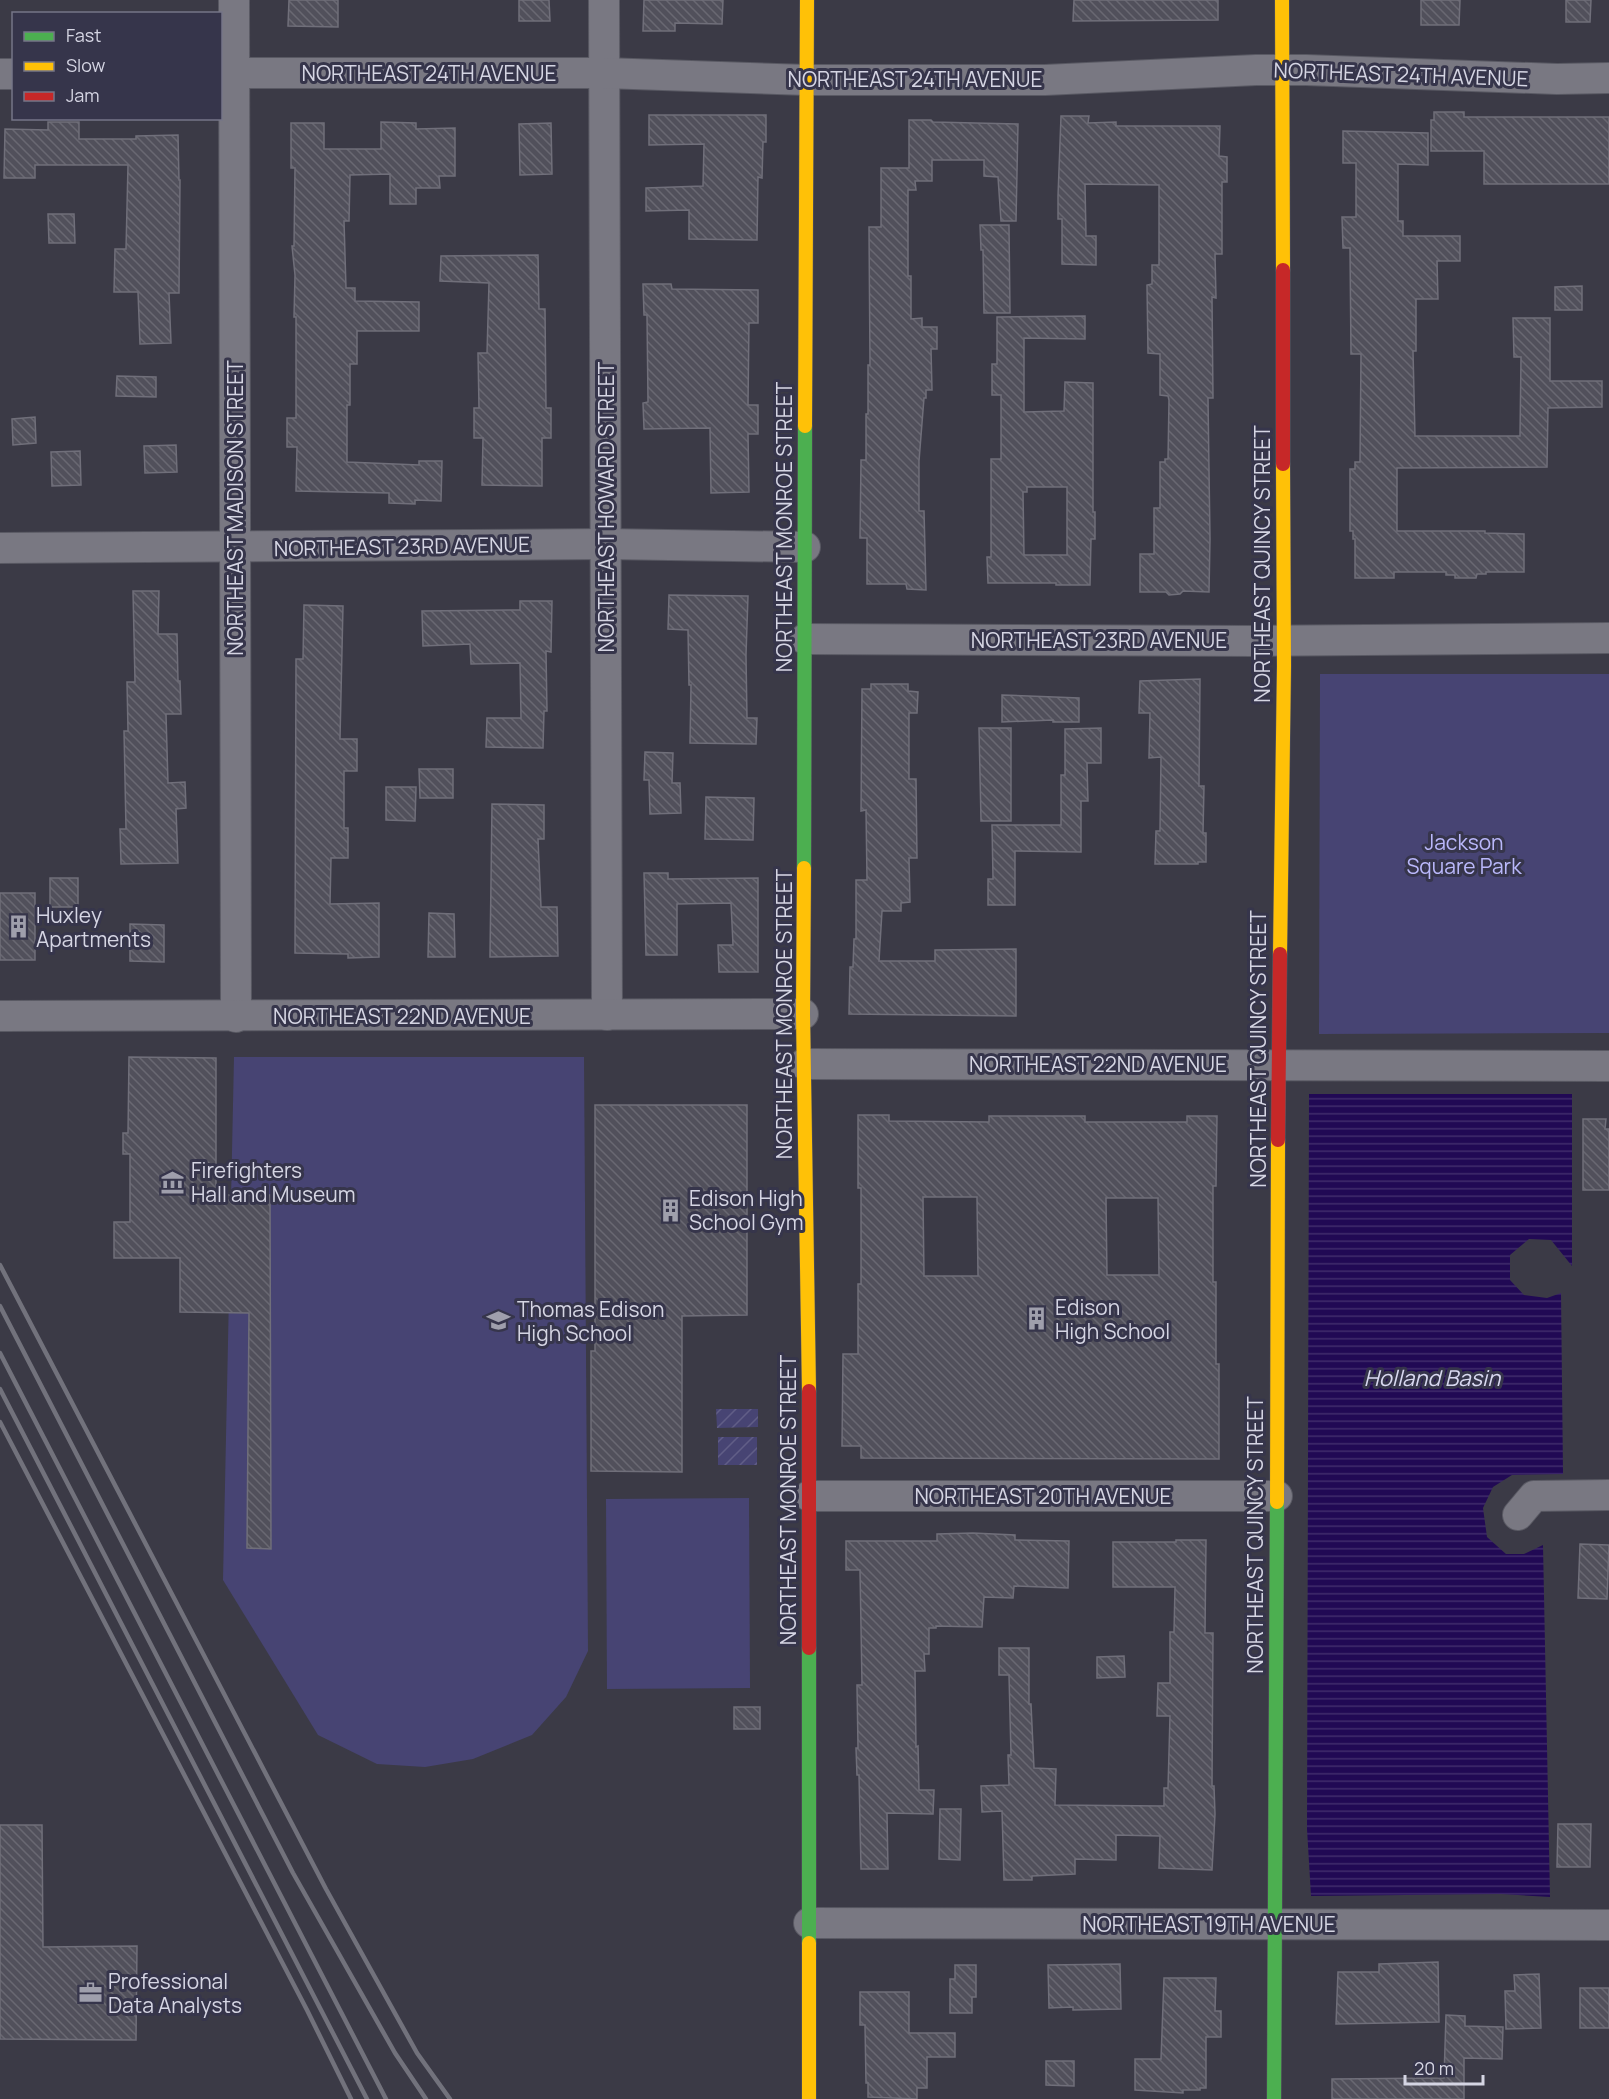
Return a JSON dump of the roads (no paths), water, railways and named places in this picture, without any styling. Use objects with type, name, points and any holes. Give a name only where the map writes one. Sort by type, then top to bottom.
[{"type":"street","name":"NORTHEAST MADISON STREET","points":[[234,0],[227,74],[235,548],[236,1017]]},
{"type":"street","name":"NORTHEAST HOWARD STREET","points":[[604,0],[607,1015]]},
{"type":"street","name":"NORTHEAST MONROE STREET","points":[[807,0],[803,1014],[809,1496],[809,2099]]},
{"type":"street","name":"NORTHEAST QUINCY STREET","points":[[1274,2099],[1273,1925],[1284,639],[1282,0]]},
{"type":"street","name":"NORTHEAST 24TH AVENUE","points":[[227,74],[604,73],[807,80],[1045,80],[1283,70],[1557,79],[1609,78]]},
{"type":"street","name":"NORTHEAST 23RD AVENUE","points":[[0,548],[606,544],[805,547]]},
{"type":"street","name":"NORTHEAST 23RD AVENUE","points":[[805,639],[1255,641],[1609,638]]},
{"type":"street","name":"NORTHEAST 22ND AVENUE","points":[[0,1016],[803,1014]]},
{"type":"street","name":"NORTHEAST 22ND AVENUE","points":[[804,1064],[1609,1066]]},
{"type":"street","points":[[1518,1515],[1534,1496],[1609,1495]]},
{"type":"street","name":"NORTHEAST 20TH AVENUE","points":[[809,1496],[1277,1496]]},
{"type":"street","name":"NORTHEAST 19TH AVENUE","points":[[809,1923],[1609,1925]]},
{"type":"water","name":"Holland Basin","points":[[1309,1094],[1572,1094],[1572,1266],[1551,1240],[1529,1239],[1510,1255],[1510,1280],[1524,1295],[1547,1298],[1561,1293],[1563,1474],[1512,1475],[1493,1487],[1483,1508],[1487,1537],[1506,1554],[1524,1554],[1543,1545],[1550,1897],[1501,1894],[1311,1896],[1307,1829]]},
{"type":"railway","points":[[0,1265],[326,1889],[417,2053],[450,2099]]},
{"type":"railway","points":[[0,1306],[293,1873],[395,2053],[426,2099]]},
{"type":"railway","points":[[0,1353],[386,2099]]},
{"type":"railway","points":[[0,1389],[367,2099]]},
{"type":"railway","points":[[0,1422],[307,2010],[351,2099]]},
{"type":"place","name":"Huxley Apartments","points":[[18,927]]},
{"type":"place","name":"Firefighters Hall and Museum","points":[[173,1182]]},
{"type":"place","name":"Edison High School Gym","points":[[671,1210]]},
{"type":"place","name":"Edison High School","points":[[1037,1319]]},
{"type":"place","name":"Thomas Edison High School","points":[[499,1321]]},
{"type":"place","name":"Professional Data Analysts","points":[[90,1993]]},
{"type":"park label","name":"Jackson Square Park","points":[[1464,854]]}]
